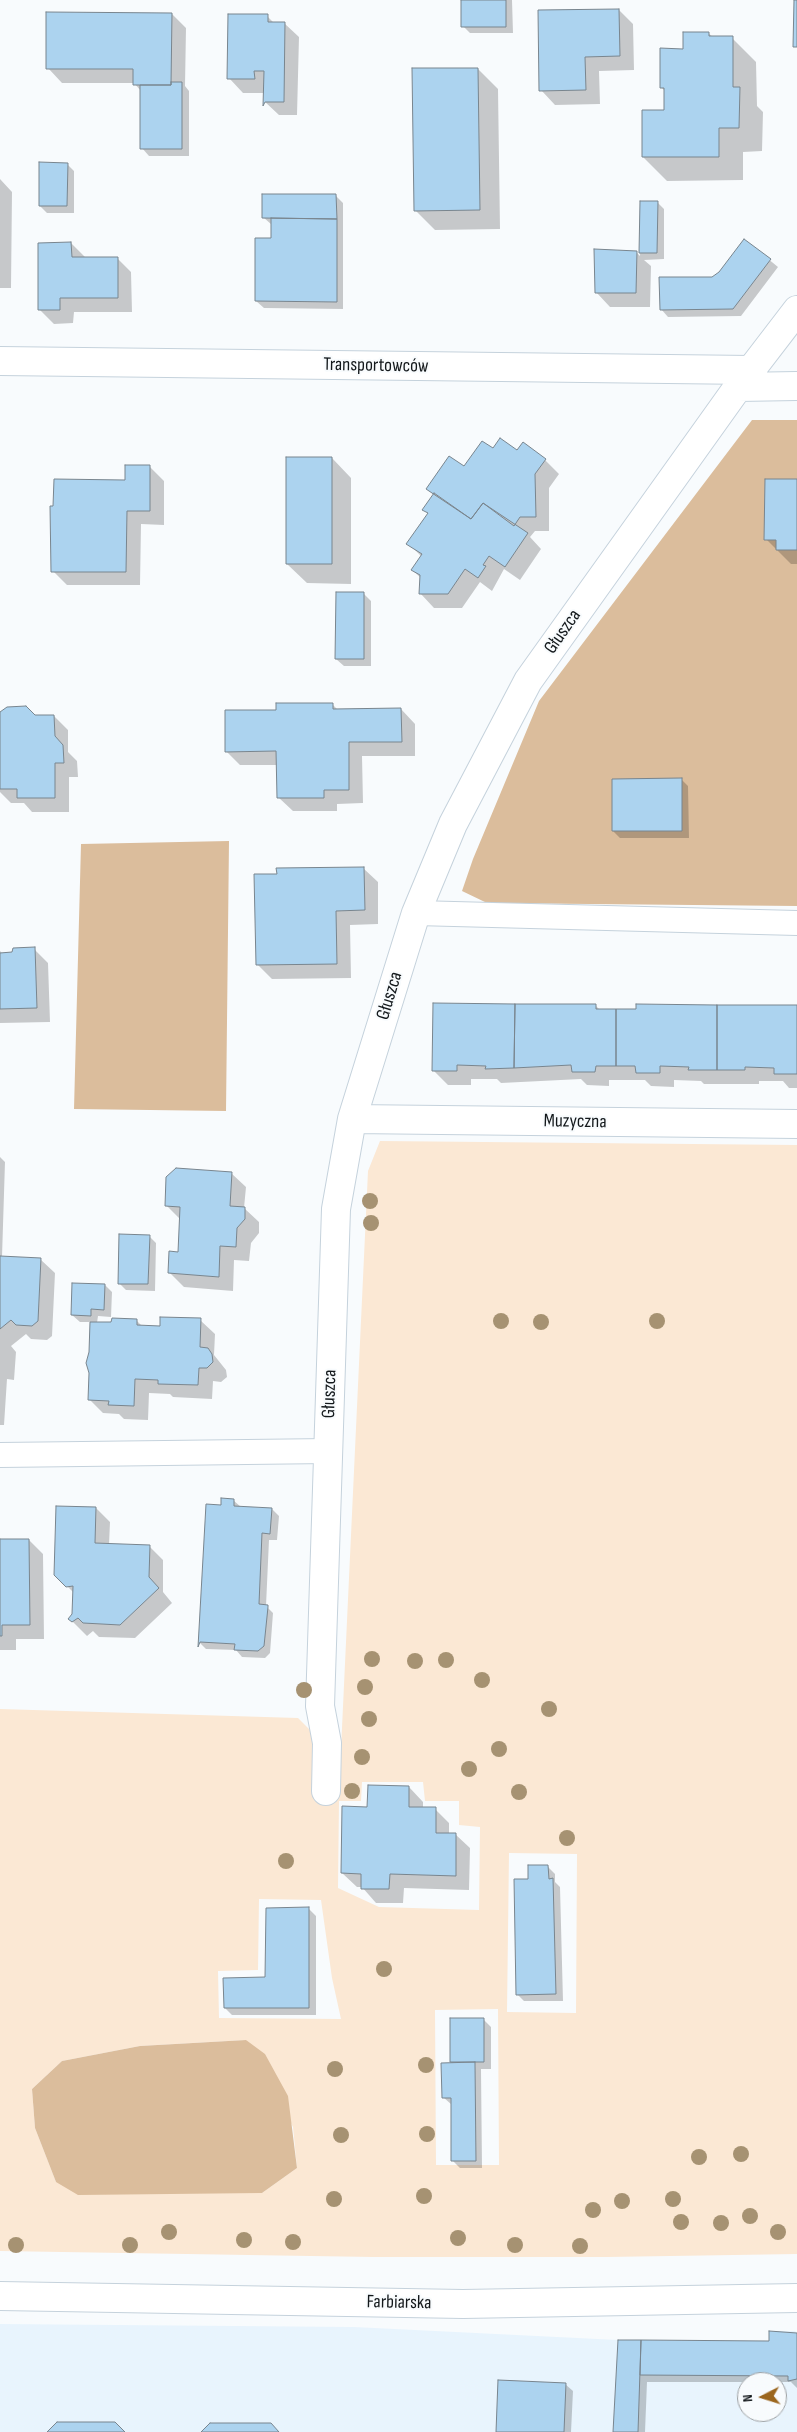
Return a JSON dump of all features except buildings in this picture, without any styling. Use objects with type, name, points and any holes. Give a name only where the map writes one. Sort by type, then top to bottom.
[{"type":"street","name":"Głuszca","points":[[326,1791],[327,1743],[320,1706],[336,1209],[352,1119],[416,913],[453,824],[528,681],[744,378],[797,310]]},
{"type":"street","name":"Transportowców","points":[[0,362],[744,378],[797,386]]},
{"type":"street","name":"Muzyczna","points":[[352,1119],[797,1124]]},
{"type":"street","name":"Farbiarska","points":[[0,2296],[463,2304],[797,2298]]},
{"type":"lane","points":[[416,913],[797,923]]},
{"type":"lane","points":[[0,1455],[329,1451]]},
{"type":"shaded area","points":[[752,420],[797,420],[797,906],[487,903],[462,891],[473,859],[539,701]]},
{"type":"shaded area","points":[[229,841],[226,1111],[74,1109],[81,844]]},
{"type":"shaded area","points":[[380,1141],[797,1145],[797,2254],[607,2257],[373,2257],[0,2251],[0,1709],[298,1718],[315,1735],[312,1791],[339,1792],[368,1171]],"holes":[[[362,1782],[423,1782],[425,1801],[459,1801],[459,1825],[480,1827],[479,1910],[379,1907],[338,1888],[339,1801],[361,1801]],[[509,1853],[577,1854],[576,2013],[507,2012]],[[259,1899],[321,1900],[332,1978],[341,2019],[219,2018],[218,1971],[258,1970]],[[498,2009],[499,2165],[436,2165],[435,2010]],[[246,2040],[293,2127],[297,2168],[262,2193],[56,2182],[35,2128],[32,2089],[62,2061],[140,2046]]]},
{"type":"shaded area","points":[[246,2040],[265,2054],[288,2096],[297,2168],[262,2193],[78,2195],[56,2182],[35,2128],[32,2089],[62,2061],[140,2046]]},
{"type":"shaded area","points":[[0,2324],[354,2327],[618,2340],[711,2341],[769,2341],[769,2331],[795,2331],[797,2333],[797,2432],[0,2432]]}]
